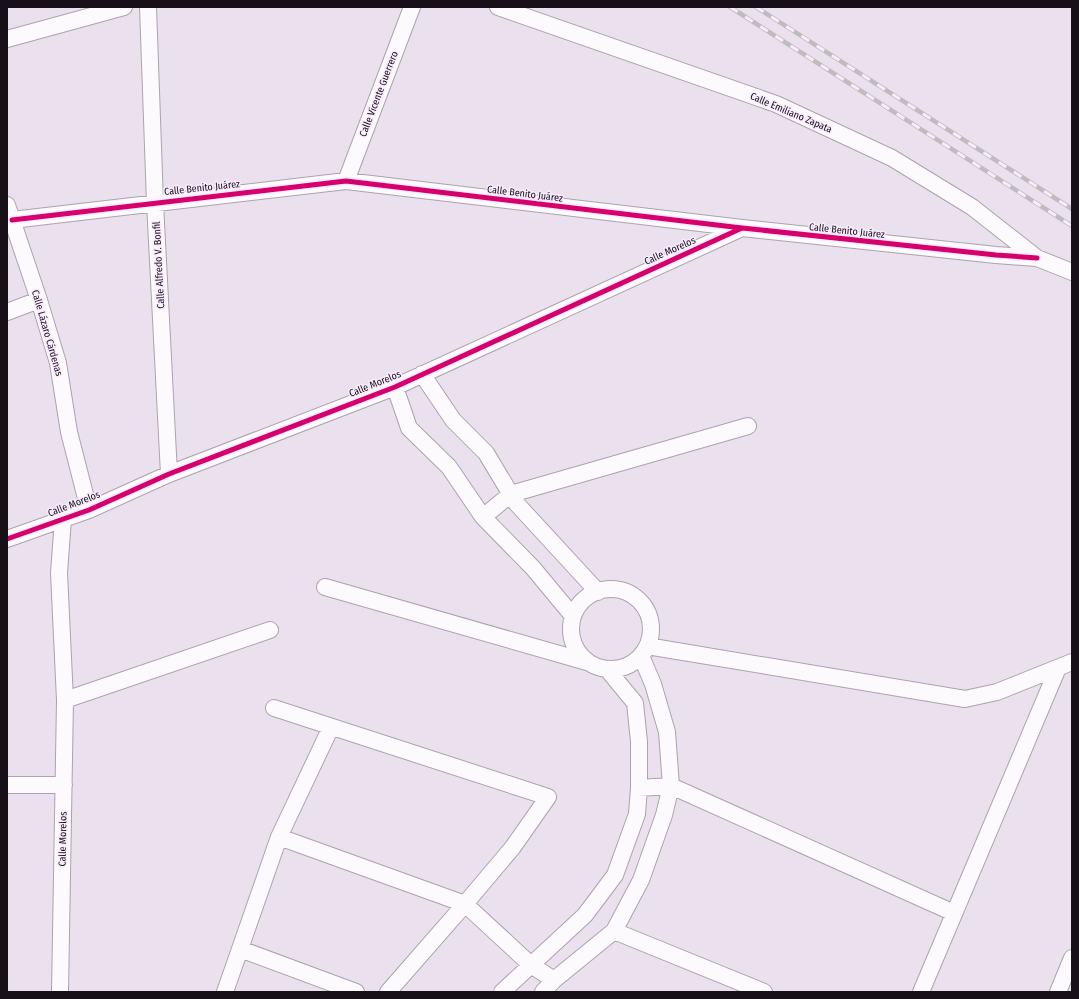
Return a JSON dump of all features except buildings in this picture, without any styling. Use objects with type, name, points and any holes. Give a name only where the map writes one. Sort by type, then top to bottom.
[{"type":"street","points":[[7,39],[124,7]]},
{"type":"street","name":"Calle Alfredo V. Bonfil","points":[[148,7],[169,474]]},
{"type":"street","name":"Calle Vicente Guerrero","points":[[346,181],[412,7]]},
{"type":"street","name":"Calle Emiliano Zapata","points":[[498,7],[776,104],[892,158],[972,207],[1037,258]]},
{"type":"street","name":"Calle Benito Juárez","points":[[9,212],[156,203],[346,181],[742,228],[1037,258]]},
{"type":"street","name":"Calle Lázaro Cárdenas","points":[[9,212],[39,300],[58,363],[69,432],[89,510]]},
{"type":"street","name":"Calle Morelos","points":[[7,539],[89,510],[169,474],[395,387],[742,228]]},
{"type":"street","points":[[1037,258],[1072,272]]},
{"type":"street","points":[[7,312],[39,300]]},
{"type":"street","points":[[422,374],[454,420],[486,453],[516,503],[598,592]]},
{"type":"street","points":[[395,387],[409,428],[449,467],[483,516],[533,568],[572,615]]},
{"type":"street","points":[[483,516],[511,494],[748,426]]},
{"type":"street","name":"Calle Morelos","points":[[60,992],[65,700],[60,573],[63,518]]},
{"type":"street","points":[[325,587],[607,669],[628,666],[644,651]]},
{"type":"street","points":[[543,992],[554,980],[614,932],[641,880],[664,815],[671,786],[667,732],[644,651],[650,620],[637,598],[613,588],[588,595],[572,615],[571,641],[587,662]]},
{"type":"street","points":[[65,700],[270,630]]},
{"type":"street","points":[[644,651],[965,699],[997,692],[1065,665]]},
{"type":"street","points":[[921,992],[954,913],[1065,665]]},
{"type":"street","points":[[502,992],[586,915],[614,875],[637,814],[639,788],[639,742],[636,703],[607,669]]},
{"type":"street","points":[[274,708],[548,797],[513,847],[388,992]]},
{"type":"street","points":[[225,992],[279,837],[331,727]]},
{"type":"street","points":[[7,785],[64,785]]},
{"type":"street","points":[[639,788],[671,786],[954,913]]},
{"type":"street","points":[[279,837],[465,904],[531,965],[554,980]]},
{"type":"street","points":[[614,932],[764,992]]},
{"type":"street","points":[[240,949],[356,992]]},
{"type":"street","points":[[1058,992],[1072,958]]},
{"type":"railway","points":[[730,7],[1072,226]]},
{"type":"railway","points":[[756,7],[1072,209]]},
{"type":"cycle path","points":[[12,220],[346,181],[742,228],[1037,258]]},
{"type":"cycle path","points":[[7,539],[89,510],[169,474],[395,387],[742,228]]}]
